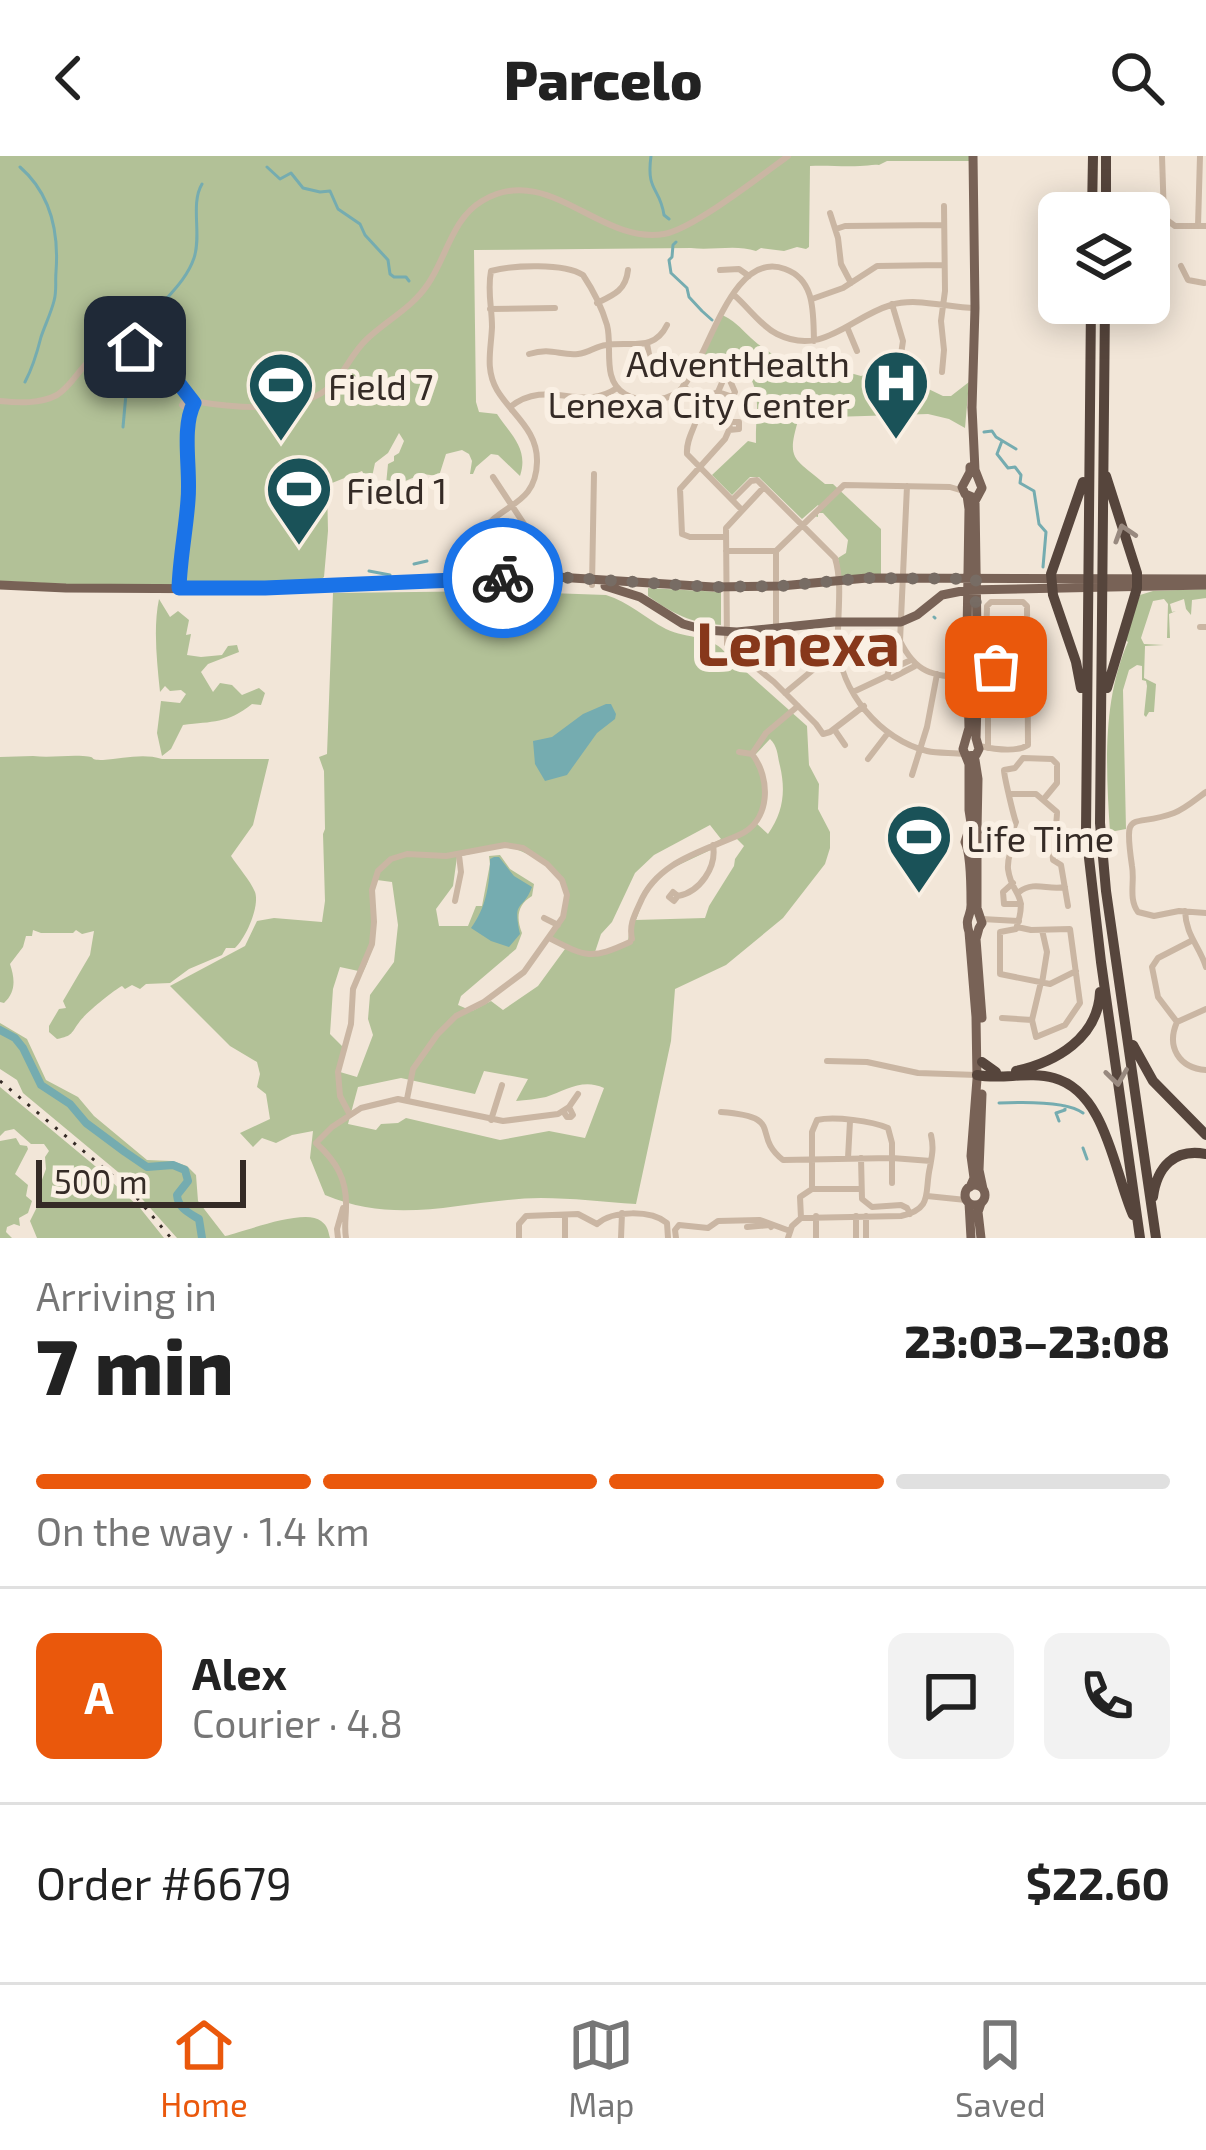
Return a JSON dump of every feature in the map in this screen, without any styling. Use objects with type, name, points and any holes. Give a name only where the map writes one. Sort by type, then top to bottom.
[{"type":"highway","points":[[1092,192],[1093,156]]},
{"type":"highway","points":[[1106,156],[1106,192]]},
{"type":"highway","points":[[1091,324],[1086,832],[1139,1233]]},
{"type":"highway","points":[[1105,324],[1103,865],[1156,1238]]},
{"type":"highway","points":[[1086,706],[1052,583],[1088,462]]},
{"type":"highway","points":[[1101,728],[1111,669],[1137,583],[1103,468]]},
{"type":"highway","points":[[981,1075],[988,1081],[1044,1062],[1082,1037],[1098,1012],[1101,962]]},
{"type":"highway","points":[[1124,1013],[1148,1075],[1206,1135]]},
{"type":"highway","points":[[981,1075],[1049,1077],[1083,1095],[1096,1114],[1139,1233]]},
{"type":"highway","points":[[1152,1211],[1154,1186],[1166,1163],[1186,1152],[1206,1154]]},
{"type":"main road","points":[[973,156],[976,308],[969,509],[975,647],[968,686],[969,730],[975,750]]},
{"type":"main road","points":[[981,1238],[978,1210],[986,1195],[979,1174],[975,750],[983,701],[974,691],[970,655],[971,585],[983,574],[1052,583]]},
{"type":"main road","points":[[0,585],[246,589],[474,580],[727,587],[904,575],[971,585],[1206,582]]},
{"type":"main road","points":[[592,582],[631,593],[692,627],[727,631],[901,622],[942,595],[971,585],[1019,580]]},
{"type":"main road","points":[[971,1238],[968,1195],[974,1176],[971,1156],[981,1075]]},
{"type":"main road","points":[[968,1195],[977,1185],[983,1189]]},
{"type":"main road","points":[[968,1195],[975,1205],[981,1203]]},
{"type":"street","points":[[189,404],[293,404],[322,392],[363,343],[418,298],[462,219],[492,196],[538,192],[613,224],[664,234],[686,226],[788,156]]},
{"type":"street","points":[[1162,156],[1164,218],[1175,226],[1202,226],[1200,156]]},
{"type":"street","points":[[941,372],[944,206]]},
{"type":"street","points":[[830,213],[841,264],[851,283]]},
{"type":"street","points":[[836,230],[944,225]]},
{"type":"street","points":[[812,299],[877,266],[944,265]]},
{"type":"street","points":[[1181,266],[1188,280],[1205,282]]},
{"type":"street","points":[[474,580],[479,539],[492,521],[530,490],[536,472],[536,448],[528,429],[496,389],[490,370],[491,272],[570,268],[585,277],[607,327],[610,374],[617,388],[635,398],[661,399],[683,386],[719,314],[759,268],[797,270],[812,299],[814,340]]},
{"type":"street","points":[[720,270],[739,269],[749,276]]},
{"type":"street","points":[[597,303],[621,290],[628,270]]},
{"type":"street","points":[[734,295],[782,336],[814,340],[831,337],[892,304],[976,308]]},
{"type":"street","points":[[892,304],[903,341],[900,361]]},
{"type":"street","points":[[490,309],[555,308]]},
{"type":"street","points":[[762,321],[772,312]]},
{"type":"street","points":[[529,354],[552,350],[576,355],[609,344],[647,344],[662,337],[668,326]]},
{"type":"street","points":[[847,327],[857,351]]},
{"type":"street","points":[[647,344],[650,358]]},
{"type":"street","points":[[0,400],[28,402],[52,397],[106,349],[136,347],[155,355],[189,404],[188,498],[179,588]]},
{"type":"street","points":[[683,386],[697,400],[698,421],[686,451],[742,509]]},
{"type":"street","points":[[512,410],[518,400],[537,394],[593,399],[617,388]]},
{"type":"street","points":[[697,400],[718,392]]},
{"type":"street","points":[[726,537],[682,534],[680,486],[729,430]]},
{"type":"street","points":[[592,582],[594,474]]},
{"type":"street","points":[[493,478],[534,546]]},
{"type":"street","points":[[732,500],[757,480],[835,559],[839,662],[853,692],[888,733],[922,748],[1027,747],[1026,604],[989,604],[987,652]]},
{"type":"street","points":[[776,629],[776,551],[837,489],[855,483],[969,487]]},
{"type":"street","points":[[907,485],[901,622],[902,643],[913,662],[937,674],[1028,674]]},
{"type":"street","points":[[764,487],[728,524],[727,644],[799,706],[823,734],[864,706]]},
{"type":"street","points":[[479,539],[493,546]]},
{"type":"street","points":[[726,551],[776,551]]},
{"type":"street","points":[[975,647],[987,652],[995,664],[993,687],[983,701]]},
{"type":"street","points":[[785,693],[814,669],[839,662]]},
{"type":"street","points":[[853,692],[892,678],[913,662]]},
{"type":"street","points":[[912,775],[937,674]]},
{"type":"street","points":[[983,701],[1028,705]]},
{"type":"street","points":[[752,754],[765,734],[799,706]]},
{"type":"street","points":[[834,729],[845,745]]},
{"type":"street","points":[[868,759],[888,733]]},
{"type":"street","points":[[549,938],[575,951],[593,953],[631,940],[632,920],[651,882],[668,867],[748,827],[761,812],[766,794],[762,768],[752,754],[739,752]]},
{"type":"street","points":[[1043,800],[1057,783],[1057,764],[1048,758],[1023,758],[1015,768],[1004,770],[1016,822],[1008,876],[1021,904],[1015,931],[1000,932],[1000,974],[1051,984],[1076,970]]},
{"type":"street","points":[[1206,792],[1174,813],[1138,820],[1129,831],[1136,909],[1154,916],[1206,913]]},
{"type":"street","points":[[1011,794],[1036,794],[1057,812],[1057,835],[1051,848],[1053,860],[1061,865],[1068,906]]},
{"type":"street","points":[[975,841],[1011,834]]},
{"type":"street","points":[[350,1115],[339,1091],[338,1072],[351,1024],[353,989],[372,944],[374,880],[386,863],[401,855],[459,855],[506,845],[523,848],[556,872],[566,888],[566,910],[524,972],[448,1022],[417,1063],[407,1099]]},
{"type":"street","points":[[678,896],[698,888],[713,862],[713,845]]},
{"type":"street","points":[[454,901],[461,872],[459,855]]},
{"type":"street","points":[[1013,884],[1003,892],[1004,904],[1021,904]]},
{"type":"street","points":[[1019,892],[1028,885],[1065,886]]},
{"type":"street","points":[[1185,911],[1191,941],[1206,965]]},
{"type":"street","points":[[544,918],[558,925]]},
{"type":"street","points":[[976,922],[1070,929],[1080,1004],[1065,1025],[1036,1037],[1032,1020],[1047,952],[1042,930]]},
{"type":"street","points":[[1177,1022],[1158,997],[1153,968],[1158,958],[1191,941]]},
{"type":"street","points":[[1177,1022],[1206,1009]]},
{"type":"street","points":[[1002,1018],[1032,1020]]},
{"type":"street","points":[[1177,1022],[1173,1037],[1177,1057],[1188,1067],[1206,1070]]},
{"type":"street","points":[[827,1061],[863,1061],[918,1073],[981,1075]]},
{"type":"street","points":[[491,1120],[502,1085]]},
{"type":"street","points":[[342,1238],[337,1228],[346,1199],[339,1168],[316,1143],[350,1115],[407,1099],[491,1120],[550,1116],[566,1109],[578,1094]]},
{"type":"street","points":[[721,1112],[749,1114],[759,1120],[773,1151],[788,1161],[931,1161]]},
{"type":"street","points":[[812,1189],[813,1125],[820,1118],[887,1128],[892,1184]]},
{"type":"street","points":[[848,1158],[850,1121]]},
{"type":"street","points":[[801,1218],[910,1214],[928,1195],[932,1136]]},
{"type":"street","points":[[861,1158],[862,1199],[872,1207],[901,1205],[910,1214]]},
{"type":"street","points":[[672,1238],[679,1225],[708,1228],[718,1221],[747,1224],[760,1220],[789,1234],[801,1218],[800,1197],[812,1189],[860,1189]]},
{"type":"street","points":[[928,1195],[968,1195]]},
{"type":"street","points":[[621,1238],[622,1213]]},
{"type":"street","points":[[593,1235],[597,1224],[622,1213],[661,1217],[672,1238]]},
{"type":"street","points":[[519,1238],[520,1220],[526,1216],[578,1214],[597,1224]]},
{"type":"street","points":[[565,1216],[565,1238]]},
{"type":"street","points":[[816,1216],[816,1238]]},
{"type":"street","points":[[856,1216],[856,1238]]},
{"type":"street","points":[[866,1216],[866,1238]]},
{"type":"street","points":[[747,1224],[747,1238]]},
{"type":"street","points":[[706,1238],[708,1228]]},
{"type":"green space","points":[[0,156],[970,156],[970,161],[810,166],[806,249],[474,250],[476,402],[479,412],[497,414],[517,443],[522,458],[520,476],[491,454],[470,474],[472,461],[462,450],[446,454],[439,476],[422,474],[385,495],[388,464],[404,441],[399,433],[388,453],[375,463],[372,477],[366,478],[362,471],[327,485],[328,531],[320,580],[160,586],[0,581]]},
{"type":"green space","points":[[719,314],[789,361],[835,358],[843,371],[861,376],[876,371],[881,381],[916,383],[943,396],[951,396],[969,382],[965,428],[928,414],[798,421],[793,444],[796,458],[825,484],[833,484],[881,529],[881,575],[841,576],[838,558],[846,553],[848,540],[823,513],[814,516],[821,509],[818,505],[802,519],[759,477],[750,477],[732,495],[712,475],[748,441],[756,443],[757,400],[747,372],[739,361],[728,357],[709,361],[700,356]]},
{"type":"green space","points":[[648,588],[721,592],[721,625],[674,613],[648,596]]},
{"type":"green space","points":[[1206,589],[1206,598],[1192,600],[1191,615],[1184,599],[1170,604],[1172,612],[1176,611],[1169,614],[1170,638],[1168,604],[1164,599],[1153,601],[1141,638],[1144,644],[1164,645],[1145,646],[1144,678],[1156,684],[1154,712],[1144,715],[1147,686],[1142,680],[1142,666],[1137,665],[1129,670],[1123,690],[1126,829],[1110,832],[1110,711],[1128,642],[1124,639],[1140,595]]},
{"type":"green space","points":[[333,593],[606,595],[666,629],[715,644],[807,726],[809,765],[819,784],[818,809],[830,832],[825,864],[783,918],[726,965],[675,989],[671,1041],[636,1204],[541,1198],[433,1209],[380,1209],[325,1195],[310,1158],[313,1131],[276,1143],[262,1138],[253,1147],[240,1133],[270,1119],[266,1094],[257,1087],[257,1062],[230,1046],[170,986],[245,946],[257,921],[322,922],[324,771],[319,757],[327,754]],"holes":[[[770,739],[782,775],[780,810],[768,834],[756,823],[766,780],[755,755]],[[710,825],[721,839],[657,875],[639,900],[628,941],[595,952],[635,873],[654,855]],[[736,838],[744,846],[705,918],[636,920],[646,893],[668,870]],[[506,846],[545,865],[564,891],[563,911],[548,936],[565,949],[538,986],[503,1010],[491,1001],[472,1011],[458,1005],[461,996],[516,949],[522,933],[519,912],[532,896],[534,884],[510,869],[500,855],[489,856],[482,906],[476,906],[468,926],[439,926],[436,909],[453,886],[457,857]],[[377,880],[392,882],[398,925],[394,962],[370,995],[368,1019],[373,1035],[357,1077],[340,1072],[345,1049],[330,1034],[333,989],[340,967],[363,972],[371,949]],[[484,1071],[528,1079],[516,1101],[582,1085],[604,1088],[585,1138],[549,1131],[500,1140],[406,1118],[381,1124],[376,1130],[348,1124],[358,1087],[401,1078],[475,1094]]]},
{"type":"green space","points":[[159,599],[170,617],[178,611],[189,620],[187,655],[222,655],[228,646],[237,645],[239,652],[208,664],[201,672],[213,692],[220,683],[232,685],[242,695],[259,688],[265,693],[261,705],[252,704],[227,718],[183,725],[162,756],[157,733],[161,701],[180,703],[186,694],[165,686],[160,692]]},
{"type":"green space","points":[[83,756],[95,760],[140,756],[269,759],[253,825],[231,856],[256,898],[251,922],[239,943],[170,983],[146,984],[140,989],[122,986],[88,1012],[71,1033],[57,1039],[49,1026],[59,1009],[66,1008],[63,1001],[90,955],[94,931],[33,930],[10,964],[12,990],[0,1002],[0,757]]},
{"type":"green space","points":[[0,1023],[27,1039],[46,1080],[78,1097],[147,1160],[187,1166],[196,1175],[198,1201],[225,1236],[302,1217],[321,1221],[330,1238],[177,1238],[118,1172],[0,1069]]},
{"type":"green space","points":[[0,1087],[95,1166],[164,1238],[37,1238],[30,1221],[39,1203],[49,1151],[44,1144],[31,1144],[14,1129],[0,1136]]},
{"type":"green space","points":[[16,1138],[28,1149],[15,1174],[28,1185],[26,1196],[32,1201],[28,1213],[19,1218],[20,1226],[7,1227],[12,1238],[0,1238],[0,1141]]},
{"type":"water","points":[[611,704],[615,719],[597,733],[567,775],[545,781],[535,764],[533,741],[552,737]]},
{"type":"water","points":[[494,857],[532,887],[518,910],[520,934],[509,947],[471,928],[484,904]]},
{"type":"waterway","points":[[651,156],[652,183],[669,219]]},
{"type":"waterway","points":[[20,167],[46,202],[57,257],[54,301],[25,382]]},
{"type":"waterway","points":[[267,167],[280,179],[291,173],[303,188],[330,191],[338,209],[360,224],[388,260],[390,274],[409,281]]},
{"type":"waterway","points":[[137,344],[194,258],[202,184]]},
{"type":"waterway","points":[[676,242],[669,260],[671,273],[712,320]]},
{"type":"waterway","points":[[123,427],[136,349]]},
{"type":"waterway","points":[[984,432],[992,431],[1016,449]]},
{"type":"waterway","points":[[1002,441],[997,454],[1008,468],[1015,467],[1020,483],[1034,491],[1039,524],[1046,532],[1043,567]]},
{"type":"waterway","points":[[414,564],[427,561]]},
{"type":"waterway","points":[[369,571],[390,575]]},
{"type":"waterway","points":[[0,1030],[23,1048],[41,1085],[70,1104],[86,1123],[147,1167],[173,1165],[185,1170],[188,1181],[178,1200],[199,1219],[202,1238]]},
{"type":"waterway","points":[[999,1103],[1055,1104],[1083,1113]]},
{"type":"waterway","points":[[1059,1121],[1056,1113],[1065,1106]]},
{"type":"waterway","points":[[1083,1148],[1087,1159]]},
{"type":"railway","points":[[0,1081],[131,1191],[171,1238]]},
{"type":"way so far","points":[[503,578],[712,587],[867,578],[976,579],[975,647],[987,652],[996,667]]},
{"type":"place","name":"AdventHealth Lenexa City Center","points":[[896,442]]},
{"type":"place","name":"Field 7","points":[[281,444]]},
{"type":"place","name":"Field 1","points":[[299,548]]},
{"type":"place","name":"Life Time","points":[[919,896]]},
{"type":"district","name":"Lenexa","points":[[798,642]]},
{"type":"route","points":[[135,347],[160,359],[194,403],[188,428],[188,498],[179,588],[503,578]]}]
